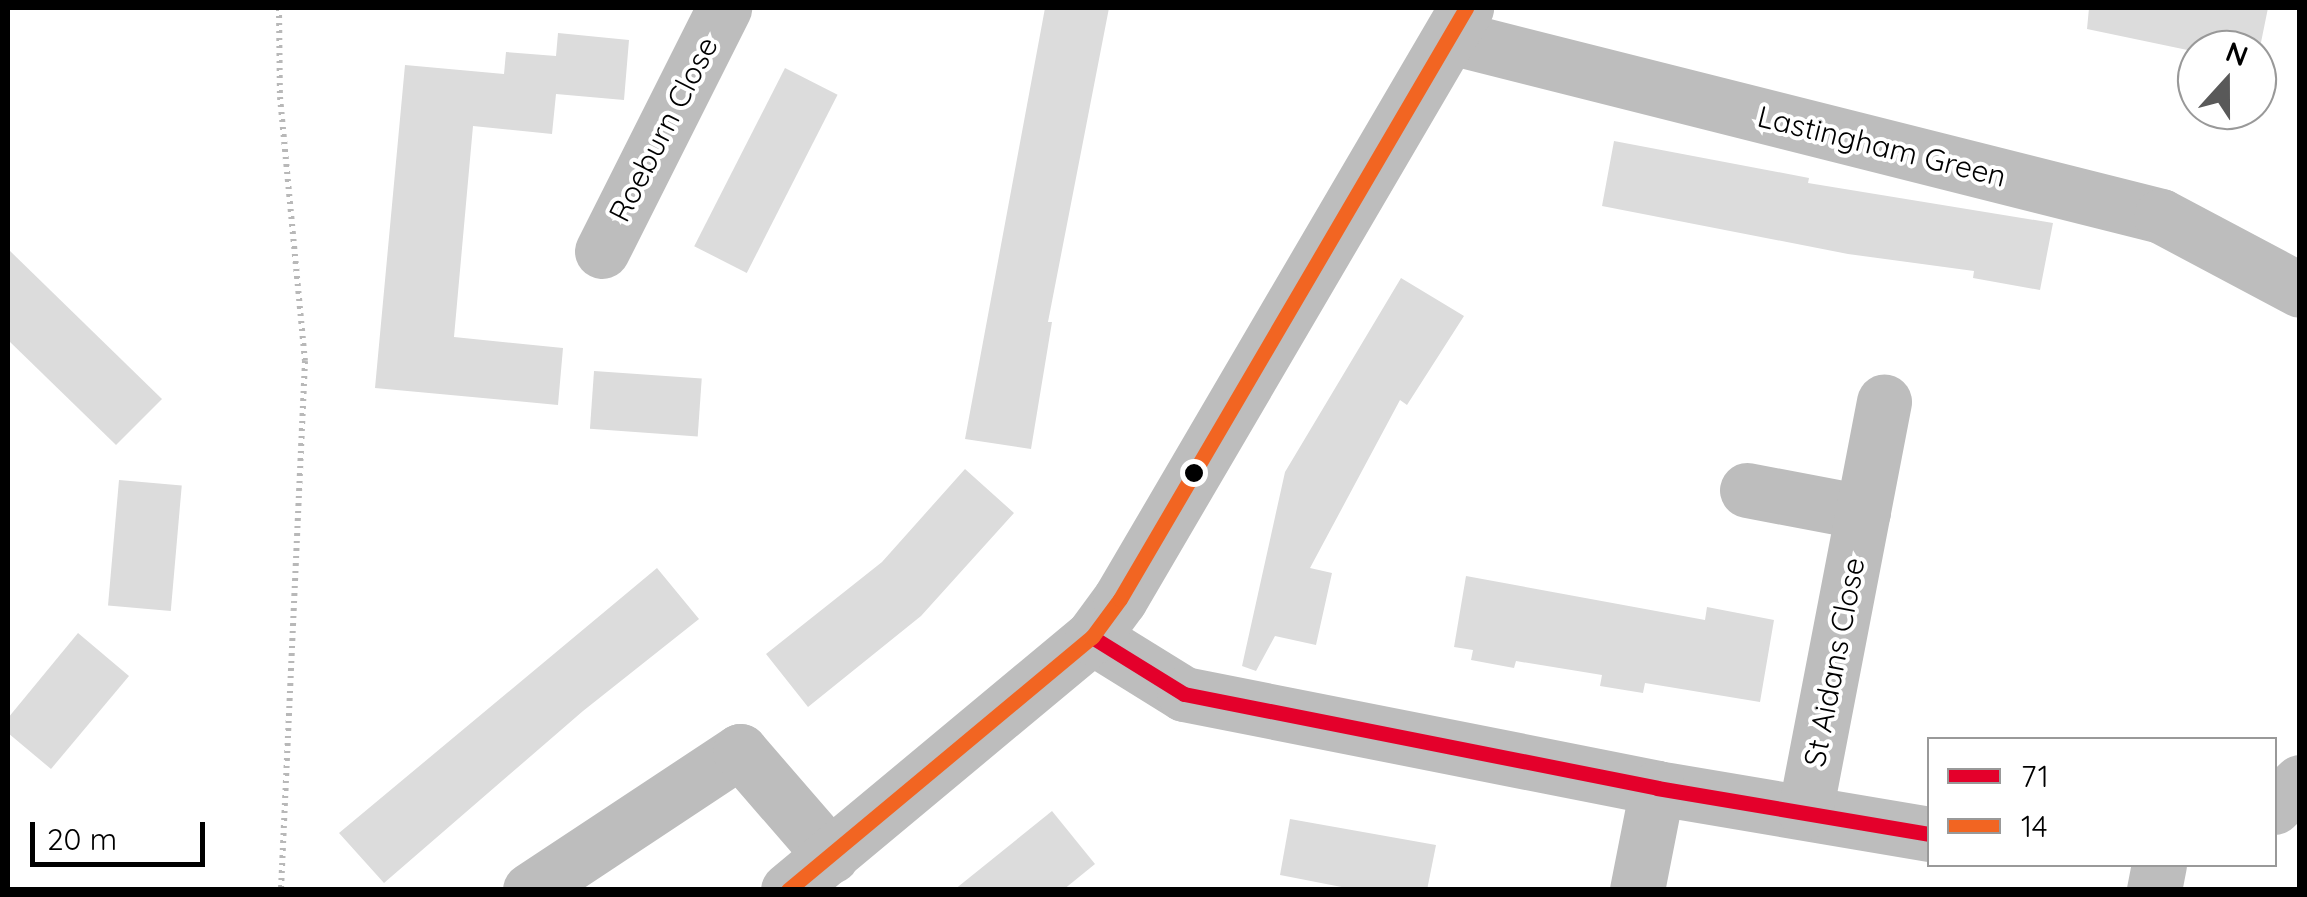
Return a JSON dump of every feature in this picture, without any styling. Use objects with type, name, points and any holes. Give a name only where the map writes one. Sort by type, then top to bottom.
[{"type":"street","name":"Roeburn Close","points":[[602,251],[724,8]]},
{"type":"street","name":"Lastingham Green","points":[[1458,22],[2161,216],[2300,290]]},
{"type":"street","points":[[788,890],[1092,637],[1120,599],[1458,22]]},
{"type":"street","name":"St Aidans Close","points":[[1805,812],[1884,402]]},
{"type":"street","points":[[1747,490],[1863,512]]},
{"type":"street","points":[[1092,637],[1184,694],[1657,788],[1927,833]]},
{"type":"street","points":[[530,890],[740,751],[830,856]]},
{"type":"street","points":[[2277,804],[2300,782]]},
{"type":"street","points":[[1637,890],[1657,788]]},
{"type":"path","points":[[279,8],[280,97],[305,361],[281,890]]},
{"type":"building","points":[[1045,8],[1109,8],[1048,322],[1052,322],[1031,449],[965,439]]},
{"type":"building","points":[[2089,8],[2268,8],[2264,30],[2177,30],[2177,48],[2087,29]]},
{"type":"building","points":[[558,33],[629,40],[624,100],[556,94],[552,134],[473,126],[454,337],[563,348],[558,405],[375,388],[405,65],[504,74],[506,52],[556,56]]},
{"type":"building","points":[[785,68],[838,95],[747,273],[694,246]]},
{"type":"building","points":[[1614,141],[1809,178],[1808,183],[2053,223],[2040,290],[1973,278],[1974,271],[1848,254],[1602,206]]},
{"type":"building","points":[[8,249],[162,399],[116,445],[8,340]]},
{"type":"building","points":[[1401,278],[1464,316],[1407,405],[1400,400],[1310,568],[1332,573],[1316,645],[1275,636],[1256,671],[1242,666],[1285,472]]},
{"type":"building","points":[[594,371],[702,379],[698,436],[590,429]]},
{"type":"building","points":[[965,469],[1014,513],[921,616],[808,707],[766,654],[882,562]]},
{"type":"building","points":[[119,480],[182,485],[171,611],[108,606]]},
{"type":"building","points":[[657,568],[699,619],[583,711],[384,883],[339,833]]},
{"type":"building","points":[[1466,576],[1705,620],[1707,607],[1774,620],[1760,702],[1645,683],[1643,693],[1600,686],[1602,675],[1516,661],[1514,668],[1471,660],[1473,650],[1454,647]]},
{"type":"building","points":[[78,633],[129,676],[51,769],[8,733],[8,718]]},
{"type":"building","points":[[1052,811],[1095,864],[1063,890],[954,890]]},
{"type":"building","points":[[1290,819],[1436,845],[1427,890],[1357,890],[1280,875]]},
{"type":"transit line","name":"14","points":[[788,890],[1092,637],[1120,599],[1466,8]]},
{"type":"transit line","name":"71","points":[[1092,637],[1184,694],[1657,788],[1927,833]]}]
